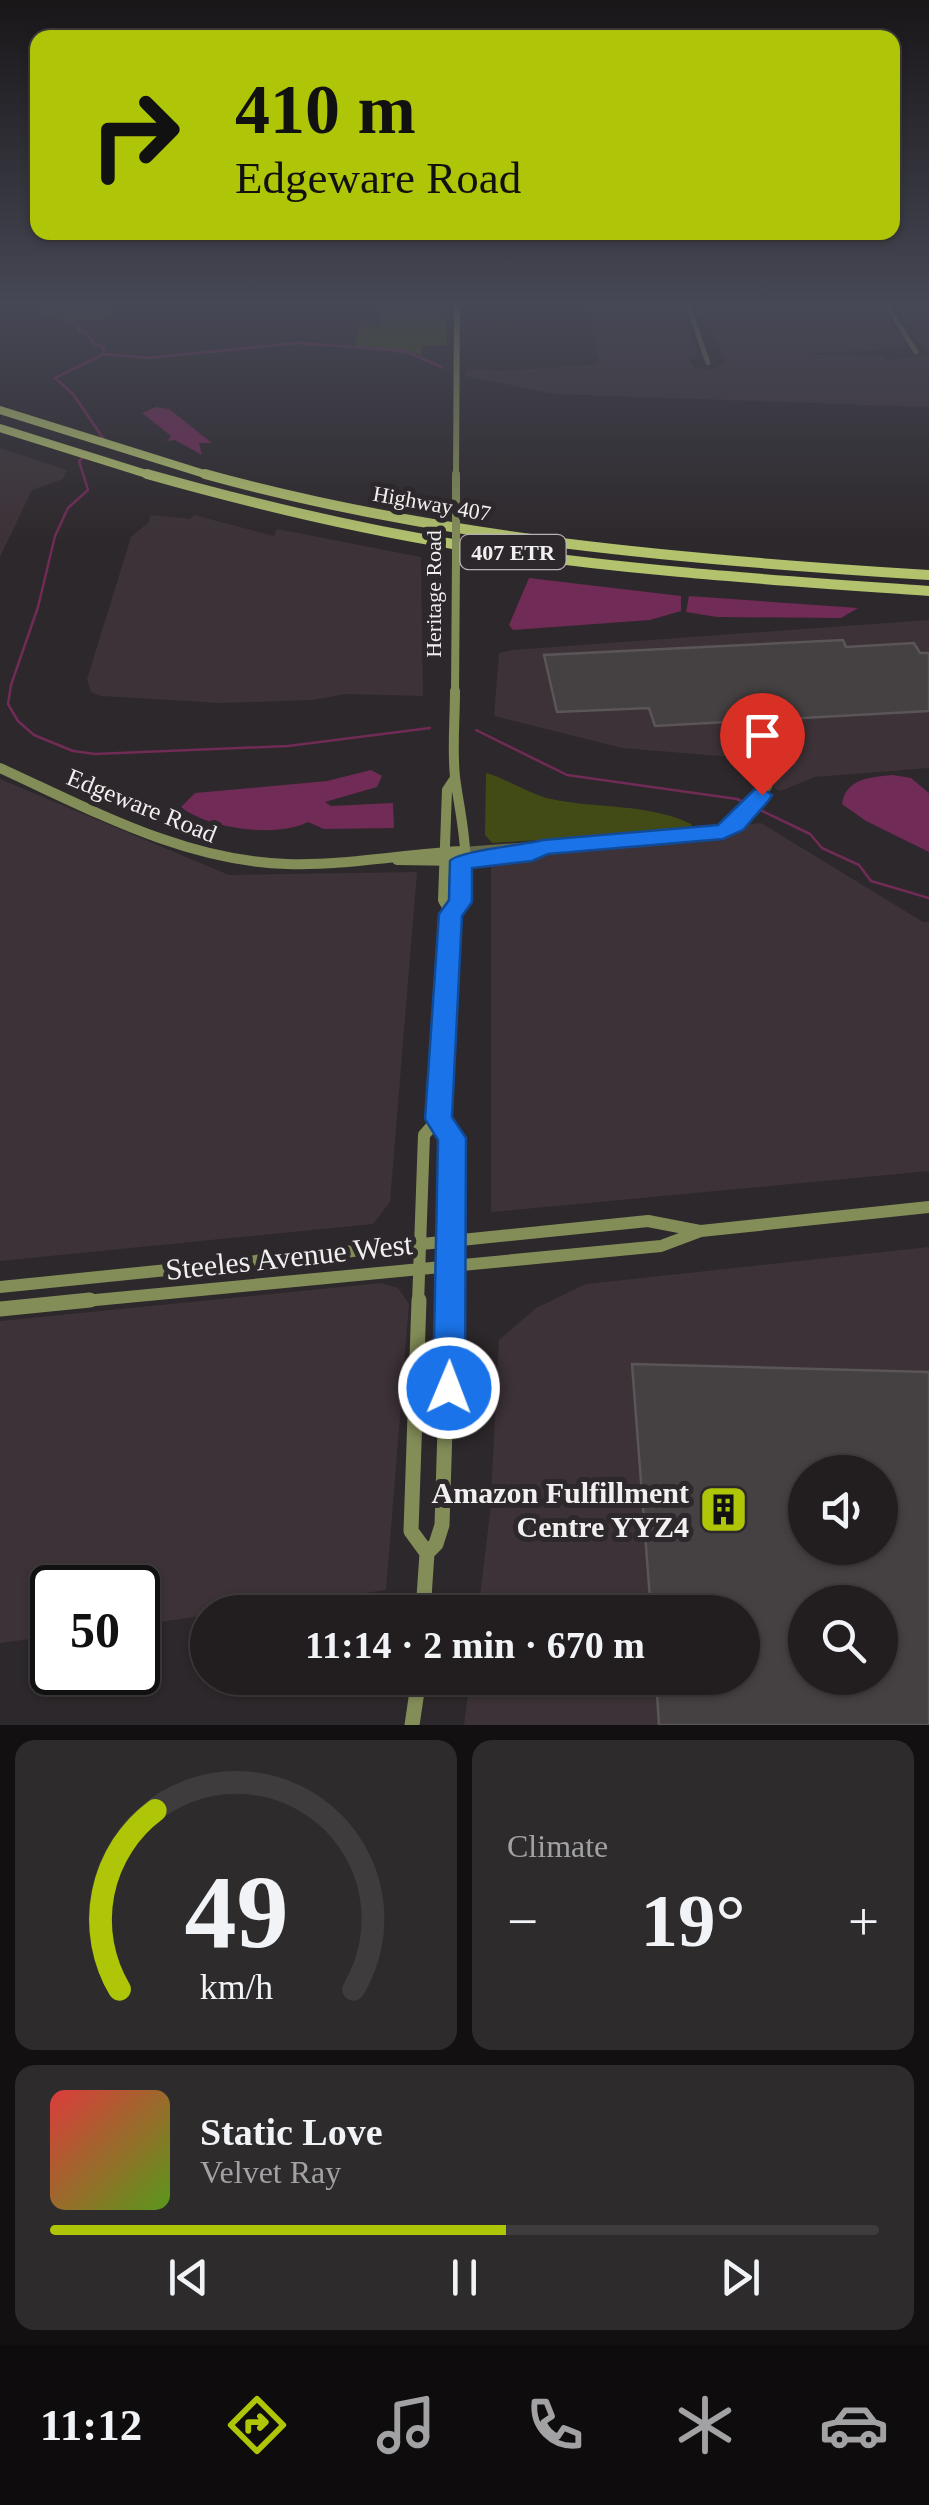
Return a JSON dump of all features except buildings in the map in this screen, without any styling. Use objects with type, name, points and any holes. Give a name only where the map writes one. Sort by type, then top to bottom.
[{"type":"highway","name":"Highway 407","points":[[0,410],[253,487],[490,534],[929,575]]},
{"type":"highway","name":"Highway 407","points":[[0,428],[106,463],[273,508],[448,542],[729,576],[929,591]]},
{"type":"main road","name":"Heritage Road","points":[[450,914],[461,902],[461,793],[455,778],[458,382]]},
{"type":"main road","name":"Edgeware Road","points":[[0,768],[172,844],[204,854],[286,864],[392,858],[413,863],[461,856]]},
{"type":"main road","name":"Heritage Road","points":[[428,1553],[412,1531],[424,1135],[438,1119],[450,914],[443,900],[447,790],[455,778]]},
{"type":"main road","name":"Heritage Road","points":[[424,1595],[428,1553],[440,1536],[442,1525],[451,1266],[452,1138],[438,1119]]},
{"type":"main road","name":"Steeles Avenue West","points":[[0,1309],[661,1246],[700,1231],[929,1207]]},
{"type":"main road","name":"Steeles Avenue West","points":[[0,1287],[648,1220],[700,1231]]},
{"type":"main road","points":[[412,1725],[416,1695]]},
{"type":"street","name":"Edgeware Road","points":[[461,856],[532,853],[543,847],[723,832],[768,787]]},
{"type":"shaded area","points":[[497,382],[929,382],[929,407],[554,394]]},
{"type":"shaded area","points":[[156,407],[169,409],[212,443],[199,443],[202,455],[175,440],[167,441],[171,436],[142,413]]},
{"type":"shaded area","points":[[0,448],[67,470],[63,479],[32,490],[0,557]]},
{"type":"shaded area","points":[[150,515],[190,519],[194,515],[274,536],[277,529],[421,557],[423,696],[346,694],[312,700],[221,703],[101,696],[91,692],[87,679],[131,537],[149,522]]},
{"type":"shaded area","points":[[529,578],[681,596],[681,611],[650,620],[513,630],[509,625]]},
{"type":"shaded area","points":[[689,596],[858,608],[841,618],[717,617],[686,612]]},
{"type":"shaded area","points":[[929,620],[929,768],[815,777],[780,791],[752,777],[756,759],[622,748],[494,716],[499,653],[512,650]]},
{"type":"shaded area","points":[[371,770],[382,776],[377,787],[325,802],[331,806],[393,803],[394,828],[324,829],[308,822],[278,830],[243,829],[208,821],[181,807],[195,793],[327,781]]},
{"type":"shaded area","points":[[893,775],[911,778],[929,793],[929,852],[866,821],[842,804],[854,784]]},
{"type":"shaded area","points":[[0,779],[229,875],[417,872],[390,1202],[373,1224],[0,1261]]},
{"type":"shaded area","points":[[761,823],[923,922],[929,922],[929,1171],[491,1212],[491,854]]},
{"type":"shaded area","points":[[929,1247],[929,1725],[464,1725],[468,1695],[760,1695],[760,1595],[480,1595],[490,1513],[499,1340],[536,1308],[586,1284]]},
{"type":"shaded area","points":[[381,1283],[398,1288],[409,1304],[386,1590],[351,1595],[190,1595],[190,1618],[160,1622],[160,1565],[30,1565],[30,1639],[0,1643],[0,1321]]},
{"type":"green space","points":[[486,773],[551,799],[640,809],[675,817],[691,824],[693,830],[492,843],[485,835]]},
{"type":"waterway","points":[[60,382],[73,394],[105,441]]},
{"type":"waterway","points":[[83,458],[79,461],[88,490],[68,508],[55,536],[38,607],[11,685],[8,704],[18,721],[34,735],[73,751],[95,754],[288,746],[430,728]]},
{"type":"waterway","points":[[476,730],[567,775],[737,799],[810,834],[822,848],[859,865],[871,881],[929,898]]},
{"type":"place","name":"Amazon Fulfillment Centre YYZ4","points":[[724,1510]]},
{"type":"route","points":[[449,1388],[452,1138],[438,1119],[450,914],[461,902],[461,861],[532,853],[543,847],[723,832],[736,825],[762,795]]}]
